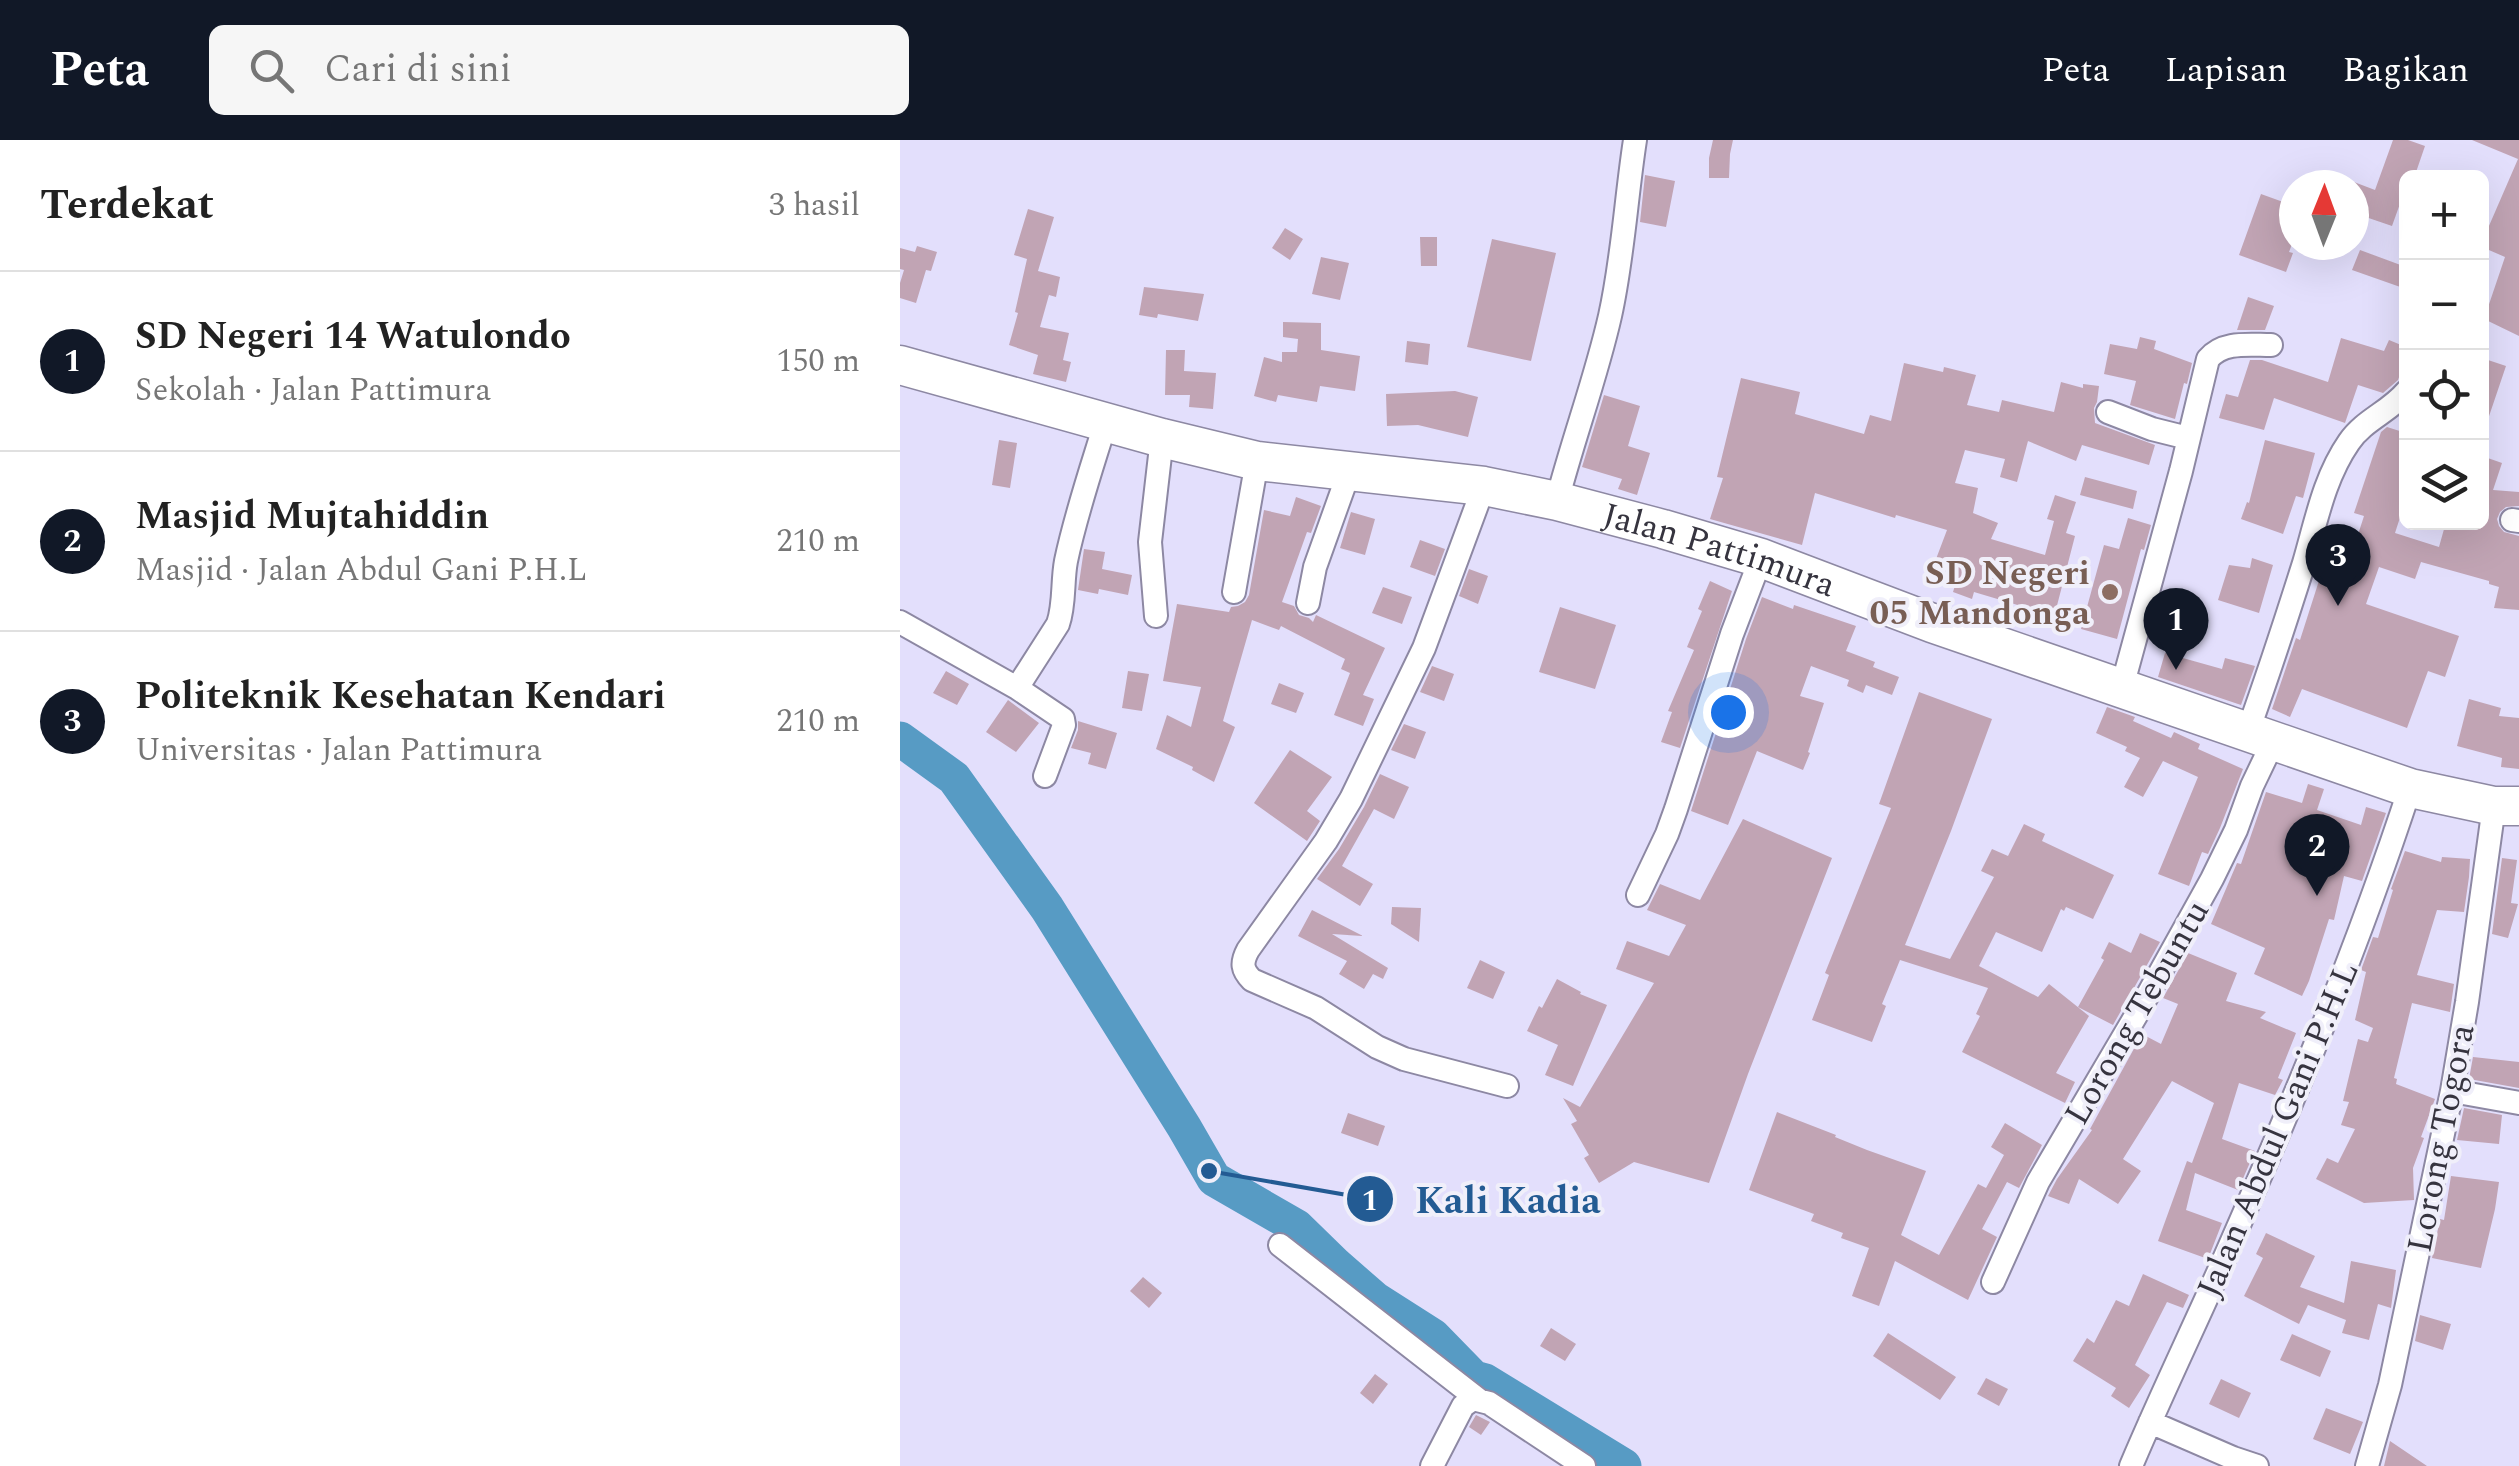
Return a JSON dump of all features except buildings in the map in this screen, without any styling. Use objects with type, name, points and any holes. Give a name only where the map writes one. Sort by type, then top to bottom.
[{"type":"highway","name":"Jalan Pattimura","points":[[900,366],[1257,460],[1484,486],[1556,501],[1760,558],[1932,623],[2410,788],[2507,806]]},
{"type":"street","points":[[1556,501],[1610,318],[1635,140]]},
{"type":"street","points":[[2122,687],[2208,359],[2228,346],[2270,345]]},
{"type":"street","name":"Lorong Tebuntu","points":[[1993,1282],[2038,1182],[2131,1024],[2236,830],[2252,786],[2280,640],[2330,475],[2363,425],[2399,400]]},
{"type":"street","points":[[2108,412],[2188,438]]},
{"type":"street","points":[[1017,688],[1062,613],[1064,567],[1070,540],[1106,421]]},
{"type":"street","points":[[1156,616],[1150,542],[1162,438]]},
{"type":"street","points":[[1234,592],[1257,460]]},
{"type":"street","points":[[1308,603],[1314,567],[1349,472]]},
{"type":"street","points":[[1484,486],[1424,648],[1351,799],[1326,841],[1248,950],[1243,964],[1244,972],[1252,980],[1316,1008],[1377,1048],[1507,1086]]},
{"type":"street","points":[[1638,895],[1667,834],[1760,558]]},
{"type":"street","points":[[900,622],[1062,718],[1064,725],[1045,776]]},
{"type":"street","name":"Jalan Abdul Gani P.H.L","points":[[2131,1466],[2225,1257],[2342,978],[2410,788]]},
{"type":"street","name":"Lorong Togora","points":[[2367,1466],[2390,1385],[2507,806]]},
{"type":"street","points":[[2452,1090],[2519,1103]]},
{"type":"street","points":[[1280,1245],[1478,1400]]},
{"type":"street","points":[[1432,1466],[1463,1406],[1473,1400],[1489,1403],[1584,1466]]},
{"type":"street","points":[[2150,1422],[2257,1466]]},
{"type":"waterway","points":[[900,739],[954,778],[1047,908],[1214,1179],[1297,1227],[1375,1299],[1433,1336],[1474,1378],[1624,1466]]},
{"type":"place","name":"SD Negeri 05 Mandonga","points":[[2110,592]]},
{"type":"place","name":"Politeknik Kesehatan Kendari","points":[[2338,606]]},
{"type":"place","name":"SD Negeri 14 Watulondo","points":[[2176,670]]},
{"type":"place","name":"Masjid Mujtahiddin","points":[[2317,896]]},
{"type":"place","name":"Kali Kadia","points":[[1209,1171]]}]
